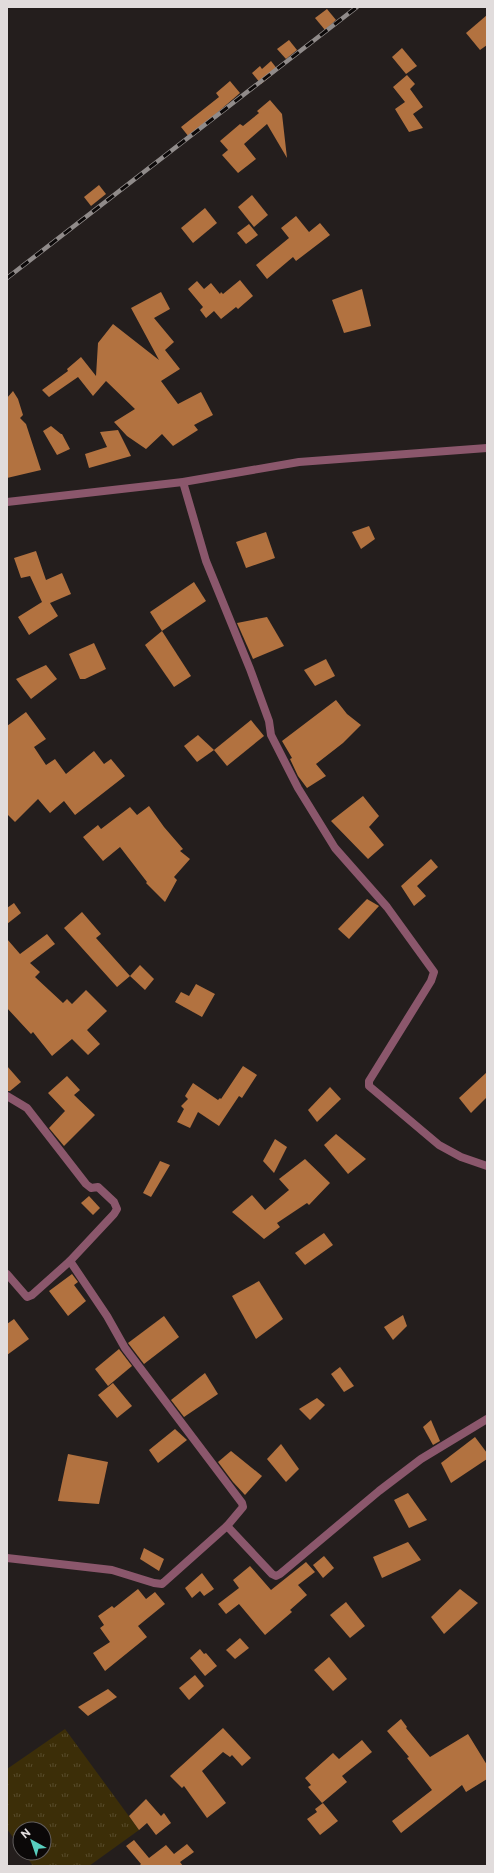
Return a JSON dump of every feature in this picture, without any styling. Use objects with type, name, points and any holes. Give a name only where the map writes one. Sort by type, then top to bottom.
[{"type":"street","points":[[7,502],[183,482],[299,462],[487,448]]},
{"type":"street","points":[[183,482],[206,561],[250,669],[269,721],[271,734],[298,788],[335,848],[387,907],[434,972],[369,1081],[369,1086],[439,1145],[461,1157],[487,1166]]},
{"type":"street","points":[[7,1096],[26,1108],[86,1184],[91,1188],[98,1187],[114,1202],[117,1209],[70,1261],[32,1294],[27,1296],[7,1274]]},
{"type":"street","points":[[7,1558],[112,1570],[162,1584],[227,1526],[243,1507],[242,1503],[125,1348],[107,1316],[70,1261]]},
{"type":"street","points":[[227,1526],[272,1574],[276,1576],[379,1491],[421,1459],[487,1419]]},
{"type":"green space","points":[[65,1729],[139,1830],[89,1866],[33,1866],[30,1861],[52,1861],[52,1821],[12,1821],[12,1836],[7,1829],[7,1769]]},
{"type":"building","points":[[327,9],[336,20],[325,30],[315,18]]},
{"type":"building","points":[[487,15],[487,45],[480,50],[466,33]]},
{"type":"building","points":[[289,40],[297,50],[286,59],[277,49]]},
{"type":"building","points":[[402,48],[417,66],[406,74],[392,57]]},
{"type":"building","points":[[271,61],[278,70],[261,84],[252,73],[260,66],[262,69]]},
{"type":"building","points":[[407,75],[415,84],[410,89],[423,107],[413,114],[423,128],[409,132],[395,109],[405,102],[393,87]]},
{"type":"building","points":[[230,81],[240,93],[189,137],[181,127],[219,97],[216,93]]},
{"type":"building","points":[[270,100],[282,114],[287,158],[267,124],[244,144],[256,159],[238,173],[222,155],[228,150],[220,141],[240,124],[243,126],[259,113],[257,111]]},
{"type":"building","points":[[99,185],[106,194],[91,206],[84,197]]},
{"type":"building","points":[[252,195],[268,215],[254,227],[238,207]]},
{"type":"building","points":[[205,208],[217,223],[193,243],[181,228]]},
{"type":"building","points":[[296,216],[309,232],[320,223],[330,235],[296,261],[293,257],[267,279],[256,265],[289,238],[281,228]]},
{"type":"building","points":[[249,224],[258,235],[246,244],[237,233]]},
{"type":"building","points":[[240,280],[253,296],[238,309],[236,307],[221,319],[214,311],[206,318],[200,310],[203,307],[188,289],[197,281],[204,289],[211,283],[220,294],[221,292],[223,294]]},
{"type":"building","points":[[362,289],[371,326],[344,333],[332,300]]},
{"type":"building","points":[[161,292],[170,309],[154,318],[174,342],[165,350],[180,369],[161,381],[178,404],[201,392],[213,415],[194,425],[198,430],[173,446],[162,434],[146,449],[127,436],[114,422],[135,409],[106,381],[93,396],[78,377],[49,397],[42,390],[68,371],[67,369],[81,357],[96,376],[98,343],[113,324],[159,360],[131,308]]},
{"type":"building","points":[[13,391],[18,399],[23,415],[20,418],[26,424],[41,470],[7,478],[7,398]]},
{"type":"building","points":[[51,426],[62,434],[70,449],[57,455],[43,431]]},
{"type":"building","points":[[118,430],[131,456],[89,468],[85,454],[107,447],[100,432]]},
{"type":"building","points":[[369,526],[375,539],[361,549],[352,532]]},
{"type":"building","points":[[266,532],[275,558],[246,568],[236,542]]},
{"type":"building","points":[[36,551],[46,580],[62,573],[71,594],[50,603],[58,616],[29,635],[18,617],[42,602],[30,576],[21,578],[14,558]]},
{"type":"building","points":[[194,582],[206,601],[162,631],[150,612]]},
{"type":"building","points":[[267,617],[284,646],[253,659],[237,623]]},
{"type":"building","points":[[162,631],[191,676],[174,687],[145,645]]},
{"type":"building","points":[[94,643],[106,669],[85,679],[80,679],[69,654]]},
{"type":"building","points":[[326,659],[335,676],[315,686],[304,670]]},
{"type":"building","points":[[46,665],[57,679],[31,699],[16,679]]},
{"type":"building","points":[[336,700],[347,714],[361,725],[343,743],[316,764],[326,776],[307,788],[298,776],[290,759],[292,758],[282,741]]},
{"type":"building","points":[[26,712],[46,739],[34,747],[46,765],[55,759],[66,774],[94,751],[104,764],[111,759],[125,776],[75,815],[64,801],[50,813],[38,799],[15,822],[7,814],[7,726]]},
{"type":"building","points":[[251,720],[264,736],[227,766],[214,750]]},
{"type":"building","points":[[198,735],[214,750],[197,762],[184,746]]},
{"type":"building","points":[[363,796],[379,816],[369,827],[384,845],[368,859],[331,821]]},
{"type":"building","points":[[149,806],[164,827],[183,849],[180,851],[190,859],[174,877],[177,880],[165,902],[146,883],[147,882],[120,847],[103,861],[83,837],[98,825],[101,829],[130,807],[137,815]]},
{"type":"building","points":[[431,859],[438,867],[417,886],[426,896],[414,906],[401,886]]},
{"type":"building","points":[[367,899],[379,906],[349,939],[338,929]]},
{"type":"building","points":[[14,903],[21,913],[7,924],[7,908]]},
{"type":"building","points":[[82,912],[101,934],[96,938],[130,976],[117,987],[64,928]]},
{"type":"building","points":[[47,934],[55,944],[30,963],[40,972],[35,977],[63,1003],[67,999],[72,1004],[86,990],[107,1011],[87,1030],[100,1044],[88,1055],[72,1039],[52,1056],[33,1032],[31,1034],[7,1008],[7,939],[20,954]]},
{"type":"building","points":[[140,965],[154,979],[145,990],[130,976]]},
{"type":"building","points":[[196,984],[215,994],[202,1017],[175,1002],[181,992],[189,996]]},
{"type":"building","points":[[7,1066],[21,1082],[10,1091],[7,1091]]},
{"type":"building","points":[[243,1066],[257,1075],[242,1098],[239,1096],[219,1126],[198,1112],[190,1128],[177,1122],[184,1109],[181,1106],[188,1099],[185,1096],[193,1083],[218,1100],[220,1098],[221,1099]]},
{"type":"building","points":[[487,1072],[487,1097],[471,1113],[459,1098]]},
{"type":"building","points":[[67,1076],[80,1090],[74,1095],[95,1115],[64,1146],[49,1128],[65,1111],[48,1093]]},
{"type":"building","points":[[330,1087],[341,1099],[317,1122],[308,1110]]},
{"type":"building","points":[[336,1134],[366,1159],[348,1174],[324,1145]]},
{"type":"building","points":[[275,1139],[287,1147],[274,1173],[263,1161]]},
{"type":"building","points":[[305,1159],[330,1183],[309,1205],[307,1203],[277,1223],[280,1227],[264,1239],[232,1212],[252,1195],[265,1210],[289,1190],[279,1179]]},
{"type":"building","points":[[160,1161],[170,1165],[151,1197],[143,1193]]},
{"type":"building","points":[[89,1196],[100,1208],[93,1215],[81,1203]]},
{"type":"building","points":[[324,1233],[333,1245],[305,1265],[295,1253]]},
{"type":"building","points":[[72,1274],[78,1282],[74,1285],[86,1301],[68,1316],[49,1291]]},
{"type":"building","points":[[259,1281],[283,1319],[256,1339],[232,1296]]},
{"type":"building","points":[[403,1315],[407,1326],[393,1340],[384,1327]]},
{"type":"building","points":[[164,1316],[179,1337],[144,1364],[128,1343]]},
{"type":"building","points":[[14,1319],[29,1339],[7,1355],[7,1324]]},
{"type":"building","points":[[119,1349],[132,1366],[108,1386],[95,1369]]},
{"type":"building","points":[[340,1367],[354,1386],[344,1392],[331,1374]]},
{"type":"building","points":[[205,1373],[218,1394],[184,1417],[171,1400]]},
{"type":"building","points":[[113,1383],[132,1406],[117,1418],[98,1395]]},
{"type":"building","points":[[317,1398],[325,1405],[310,1420],[299,1409]]},
{"type":"building","points":[[431,1420],[440,1441],[433,1445],[423,1427]]},
{"type":"building","points":[[175,1429],[187,1440],[158,1463],[149,1450]]},
{"type":"building","points":[[475,1437],[487,1453],[487,1459],[451,1483],[441,1463]]},
{"type":"building","points":[[281,1444],[299,1469],[286,1482],[267,1459]]},
{"type":"building","points":[[231,1451],[262,1476],[245,1495],[218,1462]]},
{"type":"building","points":[[68,1454],[108,1462],[99,1504],[58,1501]]},
{"type":"building","points":[[408,1493],[427,1520],[409,1528],[394,1500]]},
{"type":"building","points":[[408,1542],[421,1560],[382,1578],[373,1557]]},
{"type":"building","points":[[144,1548],[164,1559],[159,1571],[140,1559]]},
{"type":"building","points":[[324,1556],[334,1568],[323,1578],[313,1565]]},
{"type":"building","points":[[306,1562],[315,1572],[298,1585],[307,1595],[290,1610],[292,1612],[265,1635],[239,1604],[226,1614],[218,1604],[239,1588],[233,1580],[250,1566],[271,1590]]},
{"type":"building","points":[[202,1573],[214,1589],[204,1596],[200,1591],[192,1598],[185,1588]]},
{"type":"building","points":[[138,1589],[146,1599],[155,1592],[165,1604],[138,1626],[147,1637],[105,1671],[93,1653],[110,1642],[100,1628],[104,1625],[98,1616],[112,1606],[114,1608]]},
{"type":"building","points":[[460,1589],[478,1603],[444,1634],[431,1617]]},
{"type":"building","points":[[346,1602],[365,1626],[350,1638],[330,1615]]},
{"type":"building","points":[[240,1638],[249,1648],[235,1659],[226,1650]]},
{"type":"building","points":[[200,1649],[204,1654],[206,1653],[217,1666],[205,1676],[190,1658]]},
{"type":"building","points":[[329,1657],[347,1679],[333,1691],[314,1670]]},
{"type":"building","points":[[195,1675],[204,1686],[189,1700],[179,1688]]},
{"type":"building","points":[[108,1689],[117,1697],[88,1716],[78,1707]]},
{"type":"building","points":[[401,1719],[407,1727],[406,1728],[430,1757],[468,1734],[487,1765],[487,1779],[466,1792],[462,1785],[401,1833],[392,1821],[432,1790],[407,1758],[409,1757],[387,1731]]},
{"type":"building","points":[[223,1728],[251,1758],[242,1766],[232,1755],[230,1757],[223,1752],[202,1771],[226,1803],[207,1818],[184,1786],[182,1788],[170,1776]]},
{"type":"building","points":[[362,1740],[372,1752],[342,1776],[347,1782],[322,1803],[308,1787],[311,1785],[305,1778],[333,1753],[339,1759]]},
{"type":"building","points":[[146,1799],[161,1816],[164,1813],[171,1823],[156,1835],[147,1823],[139,1830],[129,1816]]},
{"type":"building","points":[[323,1803],[338,1821],[320,1835],[307,1819],[317,1812],[315,1809]]},
{"type":"building","points":[[134,1840],[149,1858],[166,1845],[174,1854],[187,1844],[194,1852],[180,1862],[183,1866],[139,1866],[141,1864],[126,1846]]},
{"type":"railway","points":[[7,278],[357,7]]}]
